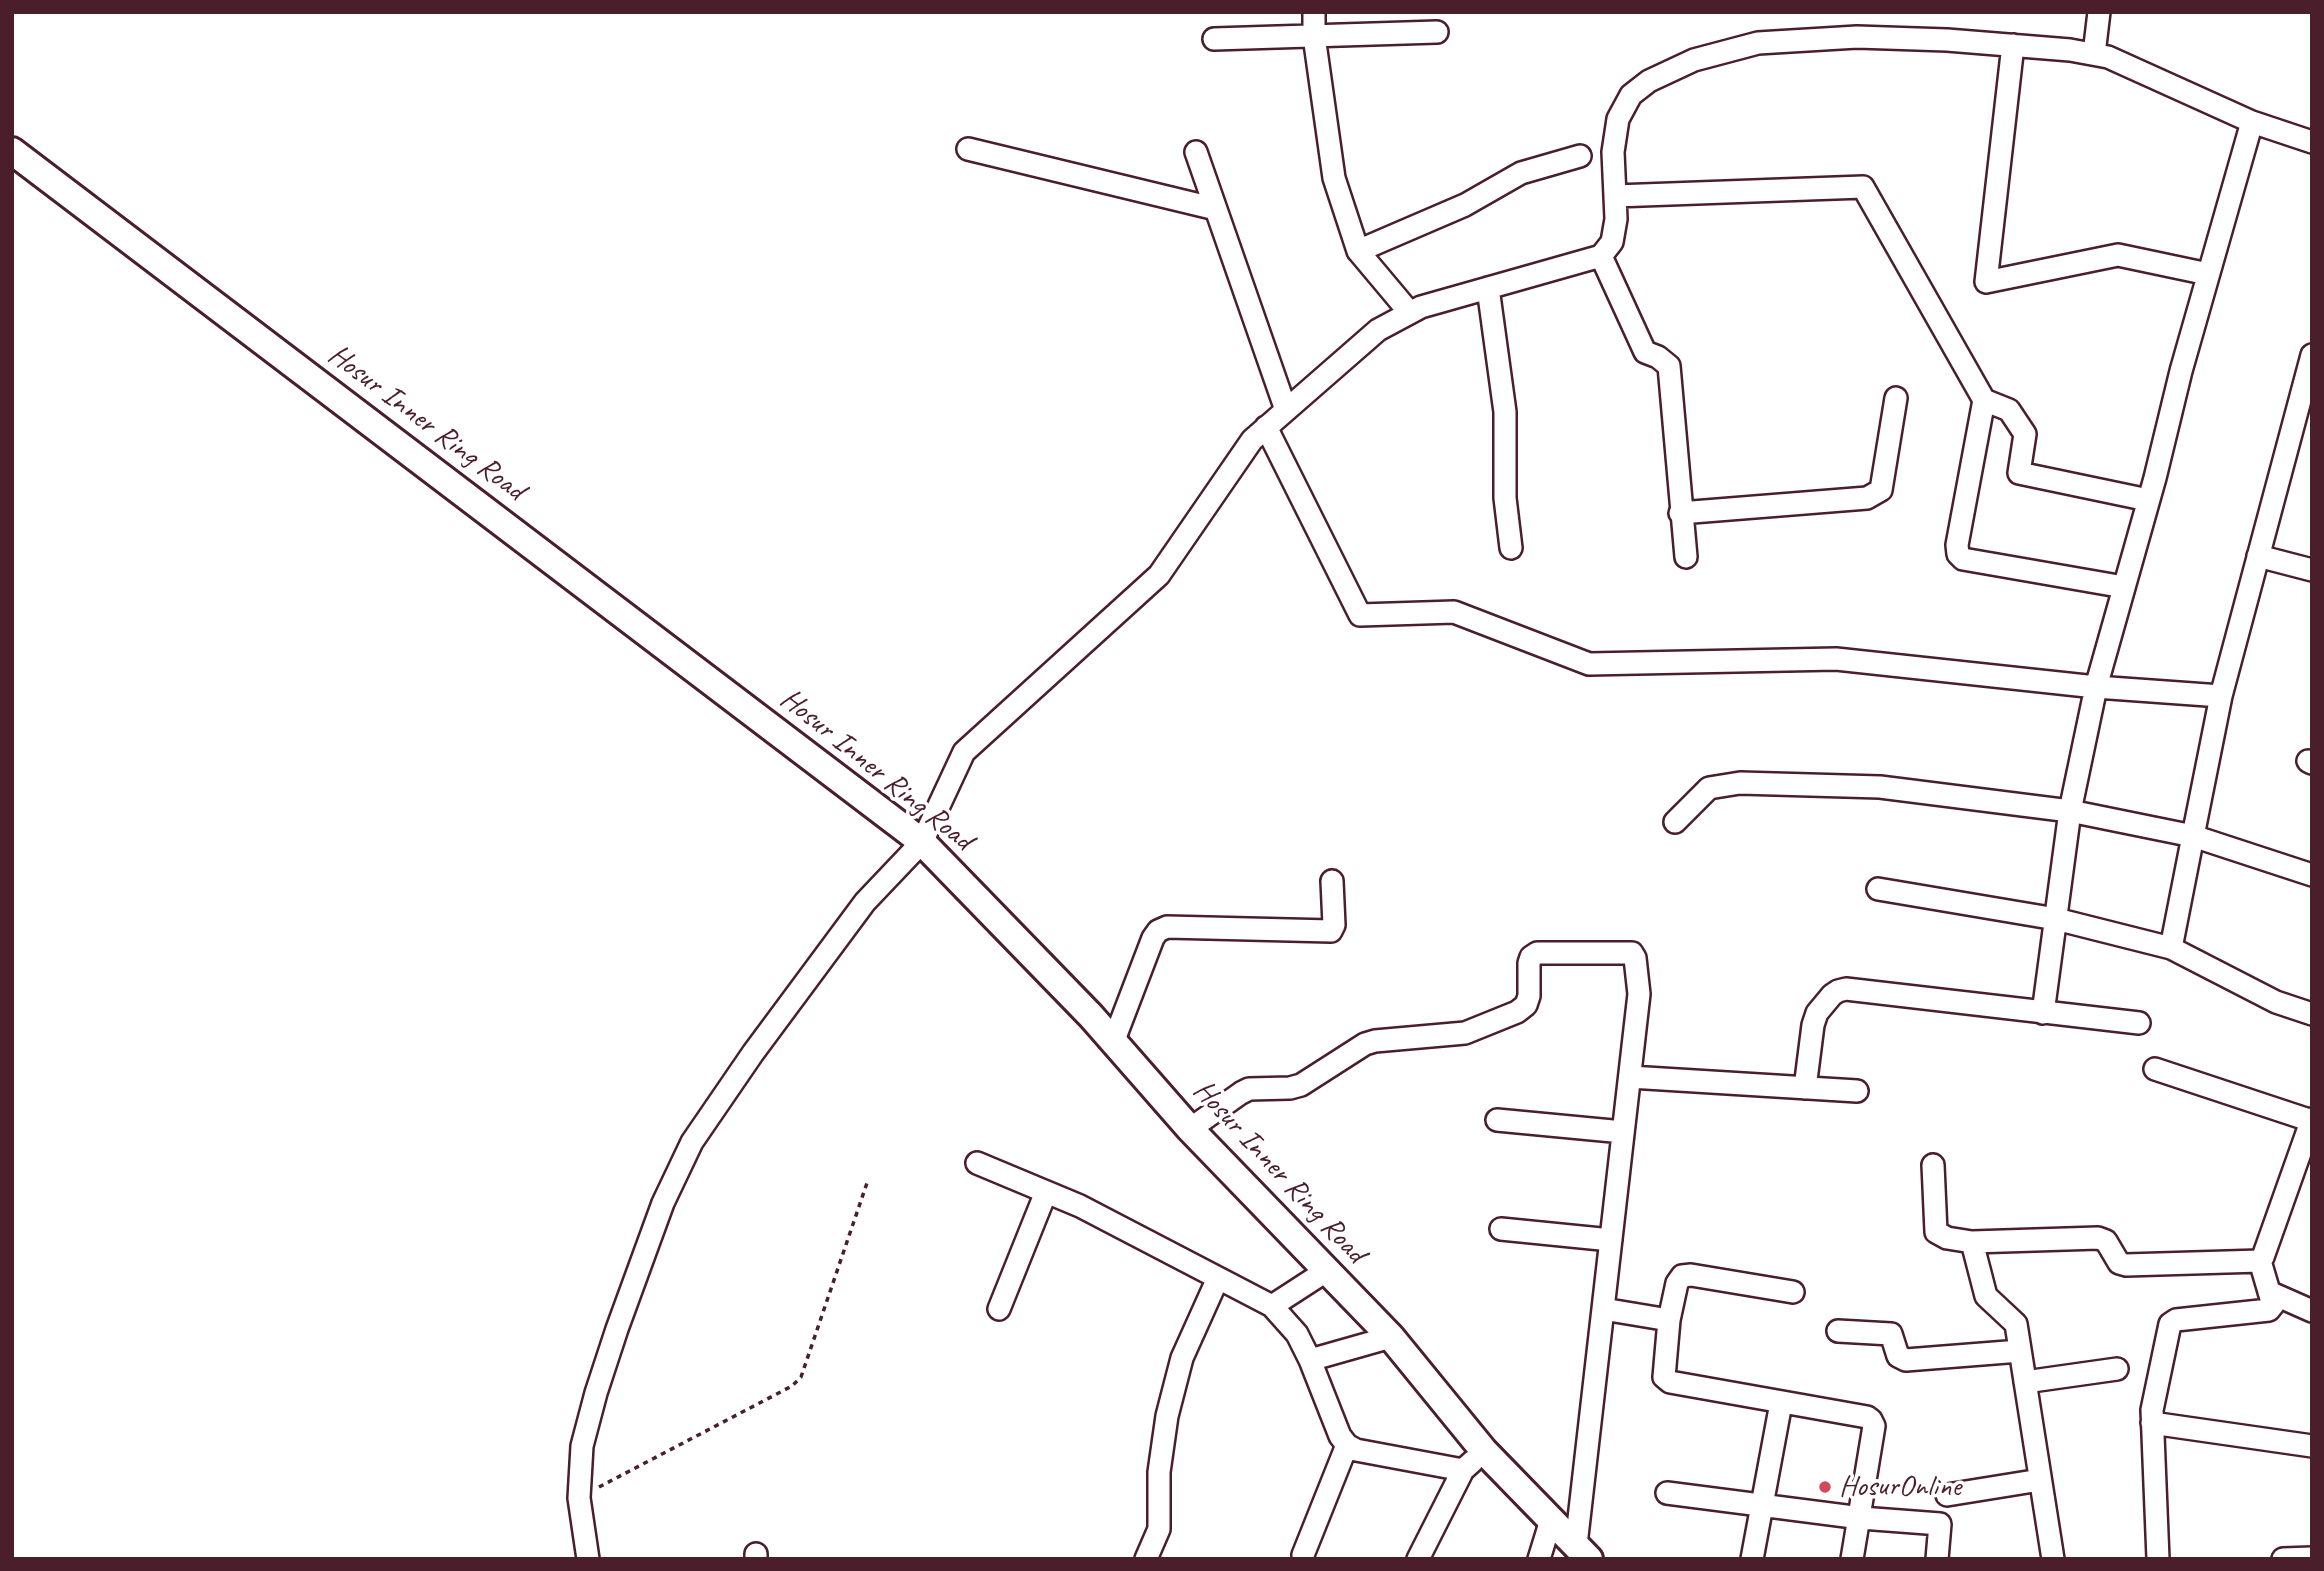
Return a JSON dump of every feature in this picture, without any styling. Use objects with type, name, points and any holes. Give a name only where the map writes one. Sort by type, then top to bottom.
[{"type":"main road","name":"Hosur Inner Ring Road","points":[[12,151],[922,842],[1114,1040],[1190,1129],[1391,1337],[1484,1451],[1582,1552]]},
{"type":"street","points":[[1314,12],[1314,36],[1334,178],[1358,251],[1410,313]]},
{"type":"street","points":[[2094,54],[2099,12]]},
{"type":"street","points":[[1214,39],[1437,32]]},
{"type":"street","points":[[588,1559],[579,1498],[582,1446],[596,1393],[663,1203],[692,1142],[753,1053],[864,902],[922,842],[964,752],[1159,575],[1252,440],[1378,330],[1421,307],[1601,256],[1612,243],[1616,219],[1613,152],[1618,119],[1631,95],[1649,80],[1694,60],[1758,43],[1857,37],[2070,50],[2108,57],[2252,122],[2312,142]]},
{"type":"street","points":[[2013,45],[1986,282],[2118,256],[2208,274]]},
{"type":"street","points":[[2043,1013],[2070,811],[2096,687],[2148,500],[2180,371],[2252,122]]},
{"type":"street","points":[[968,149],[1216,209]]},
{"type":"street","points":[[1196,152],[1286,410]]},
{"type":"street","points":[[1358,251],[1465,205],[1521,173],[1580,156]]},
{"type":"street","points":[[1615,196],[1863,187],[1984,400],[2010,410],[2025,434],[2019,473],[2148,500]]},
{"type":"street","points":[[1601,256],[1645,352],[1658,357],[1669,366],[1685,557]]},
{"type":"street","points":[[1488,288],[1506,412],[1506,498],[1511,548]]},
{"type":"street","points":[[2171,948],[2221,696],[2312,355]]},
{"type":"street","points":[[1680,513],[1867,498],[1881,490],[1896,398]]},
{"type":"street","points":[[1984,400],[1956,545],[1958,554],[1963,559],[2124,587]]},
{"type":"street","points":[[1266,427],[1360,615],[1454,612],[1589,664],[1836,659],[2096,687],[2221,696]]},
{"type":"street","points":[[2259,556],[2312,570]]},
{"type":"street","points":[[1675,822],[1709,788],[1740,783],[1880,787],[2070,811],[2193,836],[2312,875]]},
{"type":"street","points":[[1114,1040],[1158,931],[1167,927],[1331,930],[1334,925],[1332,881]]},
{"type":"street","points":[[1878,889],[2056,919],[2171,948],[2276,1002],[2312,1014]]},
{"type":"street","points":[[1190,1129],[1241,1093],[1250,1089],[1290,1088],[1301,1085],[1365,1044],[1465,1033],[1517,1012],[1526,1005],[1529,996],[1529,963],[1531,957],[1537,953],[1632,953],[1635,958],[1639,994],[1603,1309],[1582,1552]]},
{"type":"street","points":[[1805,1088],[1817,1013],[1832,995],[1846,989],[2139,1023]]},
{"type":"street","points":[[2155,1069],[2311,1120],[2260,1261]]},
{"type":"street","points":[[1630,1077],[1857,1091]]},
{"type":"street","points":[[1497,1120],[1623,1132]]},
{"type":"street","points":[[977,1163],[1080,1206],[1272,1306],[1297,1334],[1340,1436],[1347,1445],[1356,1450],[1463,1470]]},
{"type":"street","points":[[1933,1165],[1936,1232],[1947,1238],[1972,1242],[2098,1238],[2106,1241],[2119,1263],[2126,1265],[2260,1261]]},
{"type":"street","points":[[999,1309],[1046,1192]]},
{"type":"street","points":[[1501,1229],[1611,1240]]},
{"type":"street","points":[[1972,1242],[1986,1296],[2015,1324],[2053,1559]]},
{"type":"street","points":[[2158,1559],[2152,1410],[2170,1324],[2176,1320],[2269,1310],[2273,1305],[2260,1261]]},
{"type":"street","points":[[1272,1306],[1326,1271]]},
{"type":"street","points":[[1793,1292],[1691,1275],[1682,1276],[1677,1283],[1669,1320],[1664,1377],[1666,1381],[1867,1417],[1871,1420],[1874,1426],[1861,1518],[1852,1559]]},
{"type":"street","points":[[1146,1559],[1158,1529],[1159,1472],[1167,1416],[1182,1359],[1218,1278]]},
{"type":"street","points":[[2269,1292],[2312,1311]]},
{"type":"street","points":[[1603,1309],[1669,1320]]},
{"type":"street","points":[[1838,1331],[1891,1334],[1898,1356],[1906,1360],[2020,1351]]},
{"type":"street","points":[[1310,1360],[1391,1337]]},
{"type":"street","points":[[2025,1382],[2117,1369]]},
{"type":"street","points":[[1752,1559],[1781,1403]]},
{"type":"street","points":[[2152,1423],[2312,1446]]},
{"type":"street","points":[[1303,1555],[1347,1445]]},
{"type":"street","points":[[1418,1559],[1463,1470],[1484,1451]]},
{"type":"street","points":[[1947,1495],[2040,1480]]},
{"type":"street","points":[[1667,1493],[1861,1518],[1940,1524],[1937,1559]]},
{"type":"street","points":[[1539,1559],[1551,1520]]},
{"type":"street","points":[[2283,1559],[2312,1558]]},
{"type":"path","points":[[579,1498],[792,1386],[801,1377],[868,1180]]},
{"type":"place","name":"HosurOnline","points":[[1825,1487]]}]
